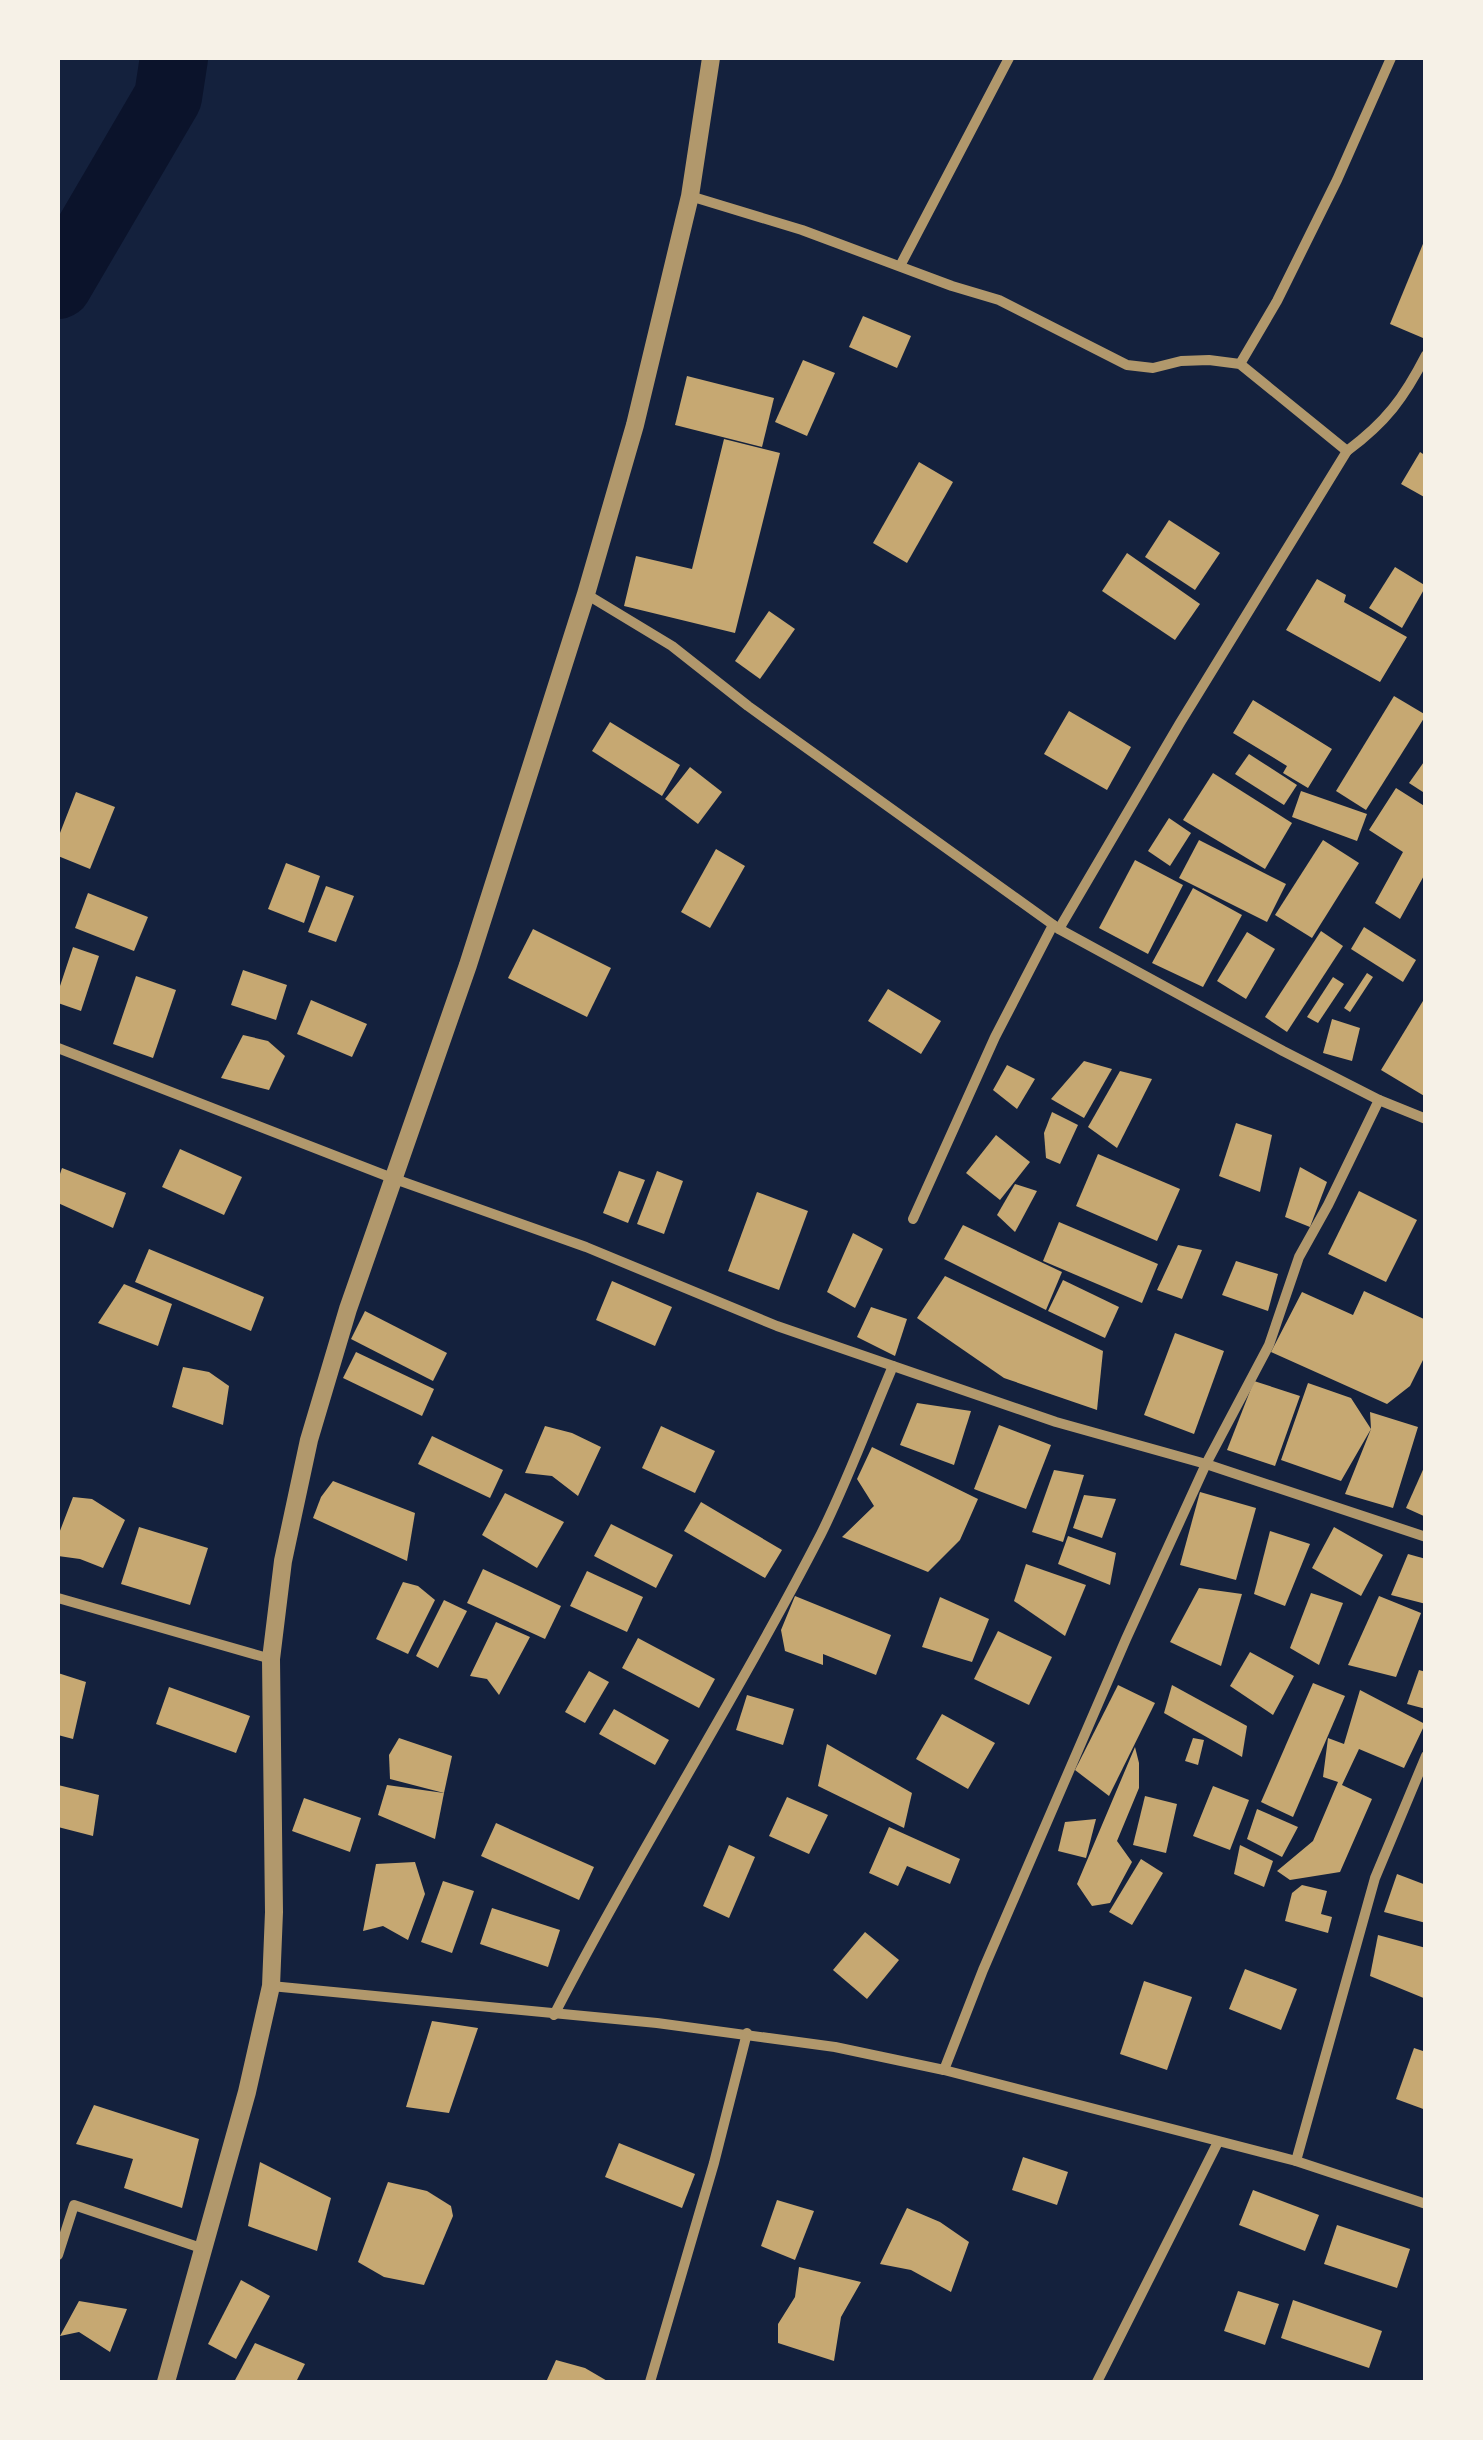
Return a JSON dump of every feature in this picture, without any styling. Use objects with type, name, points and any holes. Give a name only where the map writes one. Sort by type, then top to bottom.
[{"type":"street","points":[[166,2382],[247,2092],[270,1986],[274,1859],[271,1659],[283,1561],[310,1440],[348,1310],[468,965],[635,426],[690,196],[711,58]]},
{"type":"street","points":[[900,266],[1009,58]]},
{"type":"street","points":[[1240,364],[1337,180],[1391,58]]},
{"type":"street","points":[[690,196],[802,230],[1012,306],[1127,366],[1153,368],[1208,360],[1240,364],[1347,451]]},
{"type":"street","points":[[913,1219],[1003,1021],[1056,927],[1347,451],[1393,412],[1426,355]]},
{"type":"street","points":[[586,594],[672,646],[748,706],[1056,927],[1379,1100],[1426,1119]]},
{"type":"street","points":[[58,1048],[392,1178],[586,1247],[777,1326],[1056,1422],[1206,1464],[1426,1537]]},
{"type":"street","points":[[944,2070],[1126,1639],[1206,1464],[1260,1365],[1293,1270],[1379,1100]]},
{"type":"street","points":[[554,2014],[595,1935],[724,1715],[823,1531],[892,1366]]},
{"type":"street","points":[[58,1598],[271,1659]]},
{"type":"street","points":[[1296,2162],[1375,1878],[1426,1756]]},
{"type":"street","points":[[270,1986],[748,2033],[835,2047],[944,2070],[1296,2162],[1426,2204]]},
{"type":"street","points":[[650,2382],[748,2033]]},
{"type":"street","points":[[1097,2382],[1218,2142]]},
{"type":"street","points":[[58,2255],[74,2206],[204,2249]]},
{"type":"building","points":[[1425,239],[1426,333],[1423,338],[1390,324]]},
{"type":"building","points":[[863,316],[911,336],[897,368],[849,347]]},
{"type":"building","points":[[803,360],[835,373],[807,436],[775,422]]},
{"type":"building","points":[[687,376],[774,398],[762,447],[675,425]]},
{"type":"building","points":[[724,439],[780,453],[735,633],[624,606],[636,556],[692,569]]},
{"type":"building","points":[[1420,452],[1426,456],[1426,498],[1401,484]]},
{"type":"building","points":[[919,462],[953,482],[907,563],[873,543]]},
{"type":"building","points":[[1169,520],[1220,553],[1195,590],[1145,557]]},
{"type":"building","points":[[1127,553],[1200,604],[1175,640],[1102,591]]},
{"type":"building","points":[[1395,567],[1426,586],[1402,628],[1369,608]]},
{"type":"building","points":[[1317,579],[1346,595],[1344,602],[1407,637],[1380,682],[1286,630]]},
{"type":"building","points":[[769,611],[795,629],[760,679],[735,661]]},
{"type":"building","points":[[1394,696],[1426,715],[1366,810],[1336,791]]},
{"type":"building","points":[[1253,700],[1332,749],[1308,788],[1283,773],[1287,766],[1233,733]]},
{"type":"building","points":[[1069,711],[1131,747],[1107,790],[1044,754]]},
{"type":"building","points":[[610,722],[680,765],[662,796],[592,751]]},
{"type":"building","points":[[1249,754],[1297,785],[1284,805],[1235,774]]},
{"type":"building","points":[[1426,759],[1426,794],[1409,783]]},
{"type":"building","points":[[690,767],[722,792],[698,824],[665,799]]},
{"type":"building","points":[[1213,773],[1292,823],[1265,869],[1183,820]]},
{"type":"building","points":[[1396,788],[1426,807],[1426,872],[1400,919],[1375,903],[1403,852],[1369,830]]},
{"type":"building","points":[[1301,791],[1367,814],[1357,841],[1292,817]]},
{"type":"building","points":[[76,792],[115,807],[90,869],[58,856],[58,838]]},
{"type":"building","points":[[1169,818],[1191,833],[1170,866],[1148,851]]},
{"type":"building","points":[[1199,840],[1286,884],[1267,922],[1179,878]]},
{"type":"building","points":[[1323,840],[1359,863],[1312,938],[1275,915]]},
{"type":"building","points":[[716,849],[745,866],[710,928],[681,912]]},
{"type":"building","points":[[1135,860],[1183,885],[1148,954],[1099,928]]},
{"type":"building","points":[[286,863],[320,876],[304,923],[268,909]]},
{"type":"building","points":[[326,886],[354,896],[336,942],[308,932]]},
{"type":"building","points":[[1193,888],[1242,915],[1203,987],[1152,963]]},
{"type":"building","points":[[88,893],[148,917],[134,951],[75,928]]},
{"type":"building","points":[[1364,927],[1416,960],[1403,982],[1351,949]]},
{"type":"building","points":[[533,929],[611,968],[587,1017],[508,978]]},
{"type":"building","points":[[1321,931],[1343,946],[1287,1032],[1265,1017]]},
{"type":"building","points":[[1247,932],[1275,949],[1246,999],[1217,981]]},
{"type":"building","points":[[73,947],[99,956],[81,1011],[58,1003]]},
{"type":"building","points":[[243,970],[287,985],[276,1020],[231,1005]]},
{"type":"building","points":[[1367,973],[1373,977],[1350,1012],[1344,1008]]},
{"type":"building","points":[[136,976],[176,990],[153,1058],[113,1044]]},
{"type":"building","points":[[1333,977],[1344,984],[1318,1023],[1307,1017]]},
{"type":"building","points":[[888,989],[941,1021],[921,1054],[868,1021]]},
{"type":"building","points":[[1426,996],[1426,1097],[1381,1070]]},
{"type":"building","points":[[311,1000],[367,1024],[352,1057],[297,1034]]},
{"type":"building","points":[[1332,1019],[1360,1028],[1352,1061],[1323,1053]]},
{"type":"building","points":[[243,1035],[268,1041],[285,1056],[269,1090],[221,1078]]},
{"type":"building","points":[[1084,1061],[1112,1069],[1084,1118],[1051,1099]]},
{"type":"building","points":[[1007,1065],[1035,1079],[1017,1109],[993,1090]]},
{"type":"building","points":[[1120,1071],[1152,1079],[1117,1148],[1088,1127]]},
{"type":"building","points":[[1052,1112],[1078,1125],[1060,1164],[1046,1158],[1044,1133]]},
{"type":"building","points":[[1236,1123],[1272,1135],[1260,1192],[1219,1176]]},
{"type":"building","points":[[996,1135],[1030,1162],[1000,1200],[966,1173]]},
{"type":"building","points":[[180,1149],[242,1177],[224,1215],[162,1187]]},
{"type":"building","points":[[1098,1154],[1180,1189],[1157,1241],[1076,1206]]},
{"type":"building","points":[[1300,1167],[1327,1182],[1310,1227],[1285,1217]]},
{"type":"building","points":[[62,1168],[126,1193],[113,1228],[58,1203]]},
{"type":"building","points":[[619,1171],[645,1180],[628,1223],[603,1213]]},
{"type":"building","points":[[657,1171],[683,1181],[664,1234],[637,1224]]},
{"type":"building","points":[[1015,1184],[1037,1191],[1015,1232],[997,1215]]},
{"type":"building","points":[[1359,1191],[1417,1220],[1386,1282],[1328,1254]]},
{"type":"building","points":[[757,1192],[808,1211],[779,1290],[728,1271]]},
{"type":"building","points":[[1059,1222],[1158,1264],[1142,1303],[1043,1261]]},
{"type":"building","points":[[963,1225],[1062,1272],[1046,1310],[944,1259]]},
{"type":"building","points":[[853,1233],[883,1249],[855,1308],[827,1292]]},
{"type":"building","points":[[1178,1245],[1202,1250],[1182,1299],[1157,1290]]},
{"type":"building","points":[[149,1249],[264,1297],[251,1331],[135,1282]]},
{"type":"building","points":[[1236,1261],[1278,1274],[1268,1311],[1222,1295]]},
{"type":"building","points":[[945,1276],[1103,1351],[1097,1410],[1004,1378],[917,1318]]},
{"type":"building","points":[[1063,1280],[1119,1307],[1105,1338],[1048,1311]]},
{"type":"building","points":[[612,1281],[672,1307],[655,1346],[596,1320]]},
{"type":"building","points":[[124,1284],[172,1304],[158,1346],[98,1323]]},
{"type":"building","points":[[1364,1291],[1426,1320],[1426,1354],[1410,1386],[1387,1404],[1271,1352],[1302,1292],[1353,1315]]},
{"type":"building","points":[[871,1307],[907,1319],[895,1356],[857,1337]]},
{"type":"building","points":[[365,1311],[447,1353],[433,1381],[351,1339]]},
{"type":"building","points":[[1175,1333],[1224,1351],[1194,1434],[1144,1415]]},
{"type":"building","points":[[356,1352],[434,1389],[422,1416],[343,1378]]},
{"type":"building","points":[[183,1367],[209,1372],[229,1386],[223,1425],[172,1407]]},
{"type":"building","points":[[1254,1381],[1300,1396],[1275,1466],[1227,1450]]},
{"type":"building","points":[[1308,1383],[1351,1398],[1371,1429],[1341,1481],[1281,1460]]},
{"type":"building","points":[[917,1403],[971,1411],[954,1465],[900,1445]]},
{"type":"building","points":[[1370,1412],[1418,1427],[1393,1508],[1345,1494],[1371,1429]]},
{"type":"building","points":[[999,1425],[1051,1445],[1026,1509],[974,1489]]},
{"type":"building","points":[[545,1426],[601,1447],[578,1496],[552,1476],[525,1473]]},
{"type":"building","points":[[661,1426],[715,1451],[695,1493],[642,1468]]},
{"type":"building","points":[[432,1436],[503,1470],[490,1498],[418,1464]]},
{"type":"building","points":[[872,1447],[978,1499],[960,1540],[928,1572],[842,1537],[874,1506],[857,1479]]},
{"type":"building","points":[[1426,1463],[1426,1517],[1406,1508]]},
{"type":"building","points":[[1054,1470],[1084,1475],[1063,1542],[1032,1532]]},
{"type":"building","points":[[333,1481],[415,1513],[407,1561],[313,1518]]},
{"type":"building","points":[[1200,1492],[1256,1508],[1236,1580],[1180,1565]]},
{"type":"building","points":[[505,1493],[564,1522],[537,1568],[482,1535]]},
{"type":"building","points":[[1084,1495],[1116,1499],[1102,1538],[1073,1528]]},
{"type":"building","points":[[73,1497],[92,1499],[125,1520],[103,1568],[58,1556],[58,1536]]},
{"type":"building","points":[[701,1502],[782,1550],[765,1578],[684,1531]]},
{"type":"building","points":[[611,1524],[673,1555],[656,1588],[594,1556]]},
{"type":"building","points":[[139,1527],[208,1548],[190,1605],[121,1584]]},
{"type":"building","points":[[1334,1527],[1383,1555],[1361,1596],[1312,1568]]},
{"type":"building","points":[[1270,1531],[1310,1544],[1285,1606],[1254,1594]]},
{"type":"building","points":[[1068,1536],[1116,1553],[1110,1585],[1058,1564]]},
{"type":"building","points":[[1408,1554],[1426,1559],[1426,1604],[1391,1595]]},
{"type":"building","points":[[1026,1564],[1086,1585],[1065,1636],[1014,1601]]},
{"type":"building","points":[[483,1569],[561,1606],[545,1639],[467,1603]]},
{"type":"building","points":[[587,1571],[643,1597],[627,1632],[570,1606]]},
{"type":"building","points":[[403,1582],[418,1586],[435,1600],[408,1654],[376,1639]]},
{"type":"building","points":[[1199,1588],[1242,1594],[1221,1666],[1170,1642]]},
{"type":"building","points":[[1311,1593],[1343,1603],[1319,1665],[1290,1648]]},
{"type":"building","points":[[795,1596],[891,1635],[876,1675],[823,1654],[823,1665],[785,1651],[781,1630]]},
{"type":"building","points":[[1379,1596],[1421,1613],[1396,1677],[1348,1665]]},
{"type":"building","points":[[940,1597],[989,1619],[972,1662],[922,1647]]},
{"type":"building","points":[[444,1600],[467,1611],[438,1668],[416,1656]]},
{"type":"building","points":[[496,1622],[530,1637],[499,1695],[487,1679],[470,1676]]},
{"type":"building","points":[[998,1631],[1052,1657],[1029,1705],[974,1679]]},
{"type":"building","points":[[638,1638],[715,1679],[699,1708],[622,1668]]},
{"type":"building","points":[[1250,1652],[1294,1676],[1273,1715],[1230,1686]]},
{"type":"building","points":[[1419,1670],[1426,1672],[1426,1709],[1407,1704]]},
{"type":"building","points":[[589,1671],[609,1682],[585,1723],[565,1712]]},
{"type":"building","points":[[58,1673],[86,1682],[73,1739],[58,1735]]},
{"type":"building","points":[[1313,1683],[1345,1696],[1293,1817],[1261,1802]]},
{"type":"building","points":[[1118,1685],[1155,1703],[1109,1796],[1075,1770]]},
{"type":"building","points":[[1172,1685],[1247,1726],[1242,1757],[1164,1713]]},
{"type":"building","points":[[169,1687],[250,1716],[236,1753],[156,1724]]},
{"type":"building","points":[[1360,1690],[1425,1724],[1404,1768],[1359,1749],[1342,1785],[1372,1799],[1340,1872],[1290,1880],[1277,1871],[1313,1841],[1338,1782],[1323,1777],[1328,1738],[1344,1744]]},
{"type":"building","points":[[747,1695],[794,1709],[783,1745],[736,1730]]},
{"type":"building","points":[[614,1709],[669,1740],[655,1765],[599,1734]]},
{"type":"building","points":[[942,1714],[995,1743],[968,1789],[916,1759]]},
{"type":"building","points":[[399,1738],[452,1756],[444,1793],[390,1779],[389,1755]]},
{"type":"building","points":[[1193,1738],[1204,1740],[1198,1765],[1185,1761]]},
{"type":"building","points":[[827,1744],[912,1793],[904,1828],[818,1786]]},
{"type":"building","points":[[1135,1747],[1139,1788],[1117,1841],[1132,1862],[1110,1903],[1092,1906],[1077,1884]]},
{"type":"building","points":[[58,1785],[99,1795],[93,1836],[58,1827]]},
{"type":"building","points":[[387,1785],[444,1793],[435,1839],[378,1815]]},
{"type":"building","points":[[1213,1786],[1249,1800],[1230,1850],[1193,1836]]},
{"type":"building","points":[[1145,1796],[1177,1804],[1166,1853],[1133,1845]]},
{"type":"building","points":[[787,1797],[828,1815],[809,1854],[769,1836]]},
{"type":"building","points":[[304,1798],[361,1818],[350,1852],[292,1831]]},
{"type":"building","points":[[1257,1809],[1298,1827],[1282,1857],[1247,1839]]},
{"type":"building","points":[[1096,1819],[1086,1858],[1058,1851],[1065,1822]]},
{"type":"building","points":[[496,1823],[594,1867],[579,1900],[481,1856]]},
{"type":"building","points":[[889,1827],[960,1859],[950,1884],[907,1866],[898,1886],[869,1873]]},
{"type":"building","points":[[729,1845],[755,1857],[729,1918],[703,1906]]},
{"type":"building","points":[[1240,1845],[1273,1861],[1264,1887],[1234,1874]]},
{"type":"building","points":[[1141,1859],[1163,1873],[1132,1925],[1109,1912]]},
{"type":"building","points":[[415,1862],[425,1894],[408,1940],[383,1926],[363,1931],[376,1864]]},
{"type":"building","points":[[1397,1874],[1426,1885],[1426,1923],[1384,1912]]},
{"type":"building","points":[[443,1881],[474,1891],[452,1953],[421,1942]]},
{"type":"building","points":[[1302,1885],[1327,1891],[1321,1914],[1332,1917],[1328,1933],[1285,1921],[1292,1893]]},
{"type":"building","points":[[492,1908],[560,1930],[548,1967],[480,1944]]},
{"type":"building","points":[[865,1932],[899,1960],[867,1999],[833,1970]]},
{"type":"building","points":[[1378,1935],[1426,1948],[1426,1999],[1370,1976]]},
{"type":"building","points":[[1245,1969],[1297,1989],[1281,2030],[1229,2009]]},
{"type":"building","points":[[1144,1981],[1192,1997],[1167,2070],[1120,2054]]},
{"type":"building","points":[[432,2021],[478,2028],[449,2113],[406,2107]]},
{"type":"building","points":[[1414,2048],[1426,2052],[1426,2110],[1396,2099]]},
{"type":"building","points":[[94,2105],[199,2139],[182,2208],[124,2188],[133,2159],[76,2144]]},
{"type":"building","points":[[619,2143],[695,2174],[682,2208],[605,2177]]},
{"type":"building","points":[[1023,2157],[1068,2172],[1057,2205],[1012,2190]]},
{"type":"building","points":[[260,2162],[331,2198],[317,2251],[248,2226]]},
{"type":"building","points":[[388,2182],[427,2191],[451,2206],[453,2216],[424,2285],[384,2277],[358,2262]]},
{"type":"building","points":[[1253,2190],[1319,2215],[1305,2251],[1239,2225]]},
{"type":"building","points":[[777,2200],[814,2211],[795,2260],[761,2246]]},
{"type":"building","points":[[907,2208],[940,2222],[969,2242],[951,2292],[911,2270],[880,2264]]},
{"type":"building","points":[[1337,2225],[1410,2249],[1397,2288],[1324,2264]]},
{"type":"building","points":[[799,2267],[861,2282],[841,2317],[834,2361],[778,2343],[778,2324],[795,2297]]},
{"type":"building","points":[[241,2280],[270,2296],[236,2359],[208,2344]]},
{"type":"building","points":[[1238,2291],[1279,2304],[1265,2345],[1224,2331]]},
{"type":"building","points":[[1293,2300],[1382,2331],[1369,2368],[1281,2338]]},
{"type":"building","points":[[79,2301],[127,2309],[110,2352],[79,2332],[60,2336]]},
{"type":"building","points":[[255,2343],[305,2364],[296,2382],[234,2382]]},
{"type":"building","points":[[556,2360],[585,2368],[609,2382],[546,2382]]},
{"type":"waterway","points":[[58,285],[168,97],[174,58]]}]
